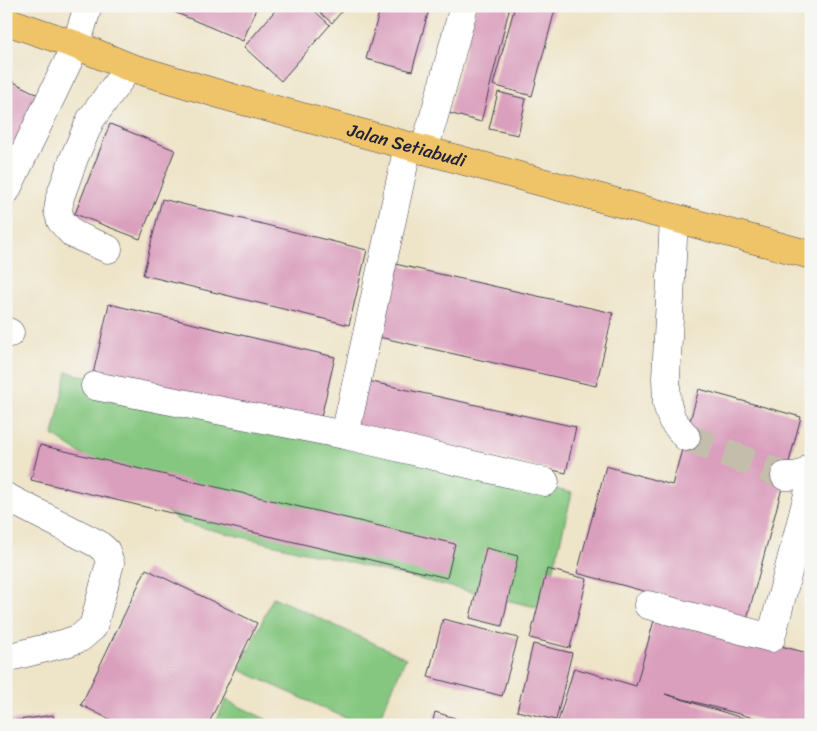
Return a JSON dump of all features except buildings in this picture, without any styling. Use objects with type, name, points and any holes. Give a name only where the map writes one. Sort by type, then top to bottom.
[{"type":"main road","name":"Jalan Setiabudi","points":[[6,21],[76,45],[129,67],[236,99],[811,255]]},
{"type":"street","points":[[6,191],[76,45],[88,6]]},
{"type":"street","points":[[345,435],[416,148],[437,106],[464,6]]},
{"type":"street","points":[[108,249],[73,234],[61,221],[58,211],[60,196],[91,119],[129,67]]},
{"type":"street","points":[[674,218],[666,378],[667,404],[672,420],[686,436]]},
{"type":"street","points":[[95,386],[345,435],[546,482]]},
{"type":"street","points":[[648,605],[772,638],[802,476]]},
{"type":"street","points":[[6,497],[98,544],[106,551],[110,563],[93,626],[80,638],[6,658]]},
{"type":"green space","points":[[67,372],[572,493],[544,609],[183,523],[53,435]]},
{"type":"green space","points":[[273,597],[406,658],[376,725],[361,725],[240,670]]},
{"type":"green space","points":[[226,700],[278,725],[214,725]]},
{"type":"tunnel","points":[[686,437],[785,476]]}]
